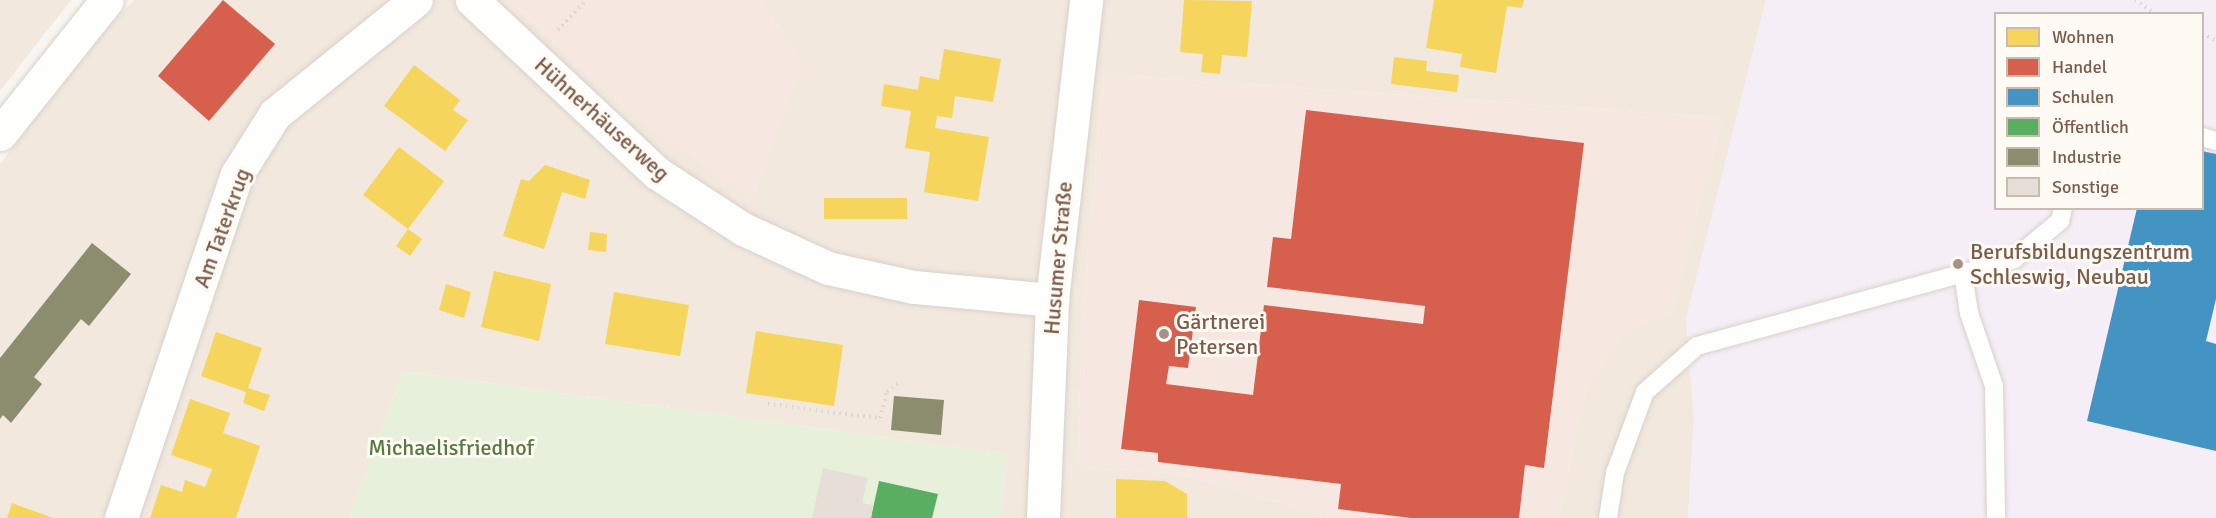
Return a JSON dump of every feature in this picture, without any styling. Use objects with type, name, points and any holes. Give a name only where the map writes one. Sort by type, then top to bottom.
[{"type":"street","points":[[0,134],[106,0]]},
{"type":"street","name":"Am Taterkrug","points":[[122,518],[237,174],[274,114],[416,0]]},
{"type":"street","name":"Hühnerhäuserweg","points":[[472,0],[657,173],[743,229],[828,268],[914,287],[1052,300]]},
{"type":"street","name":"Husumer Straße","points":[[1043,518],[1052,300],[1086,0]]},
{"type":"lane","points":[[1608,518],[1615,473],[1645,392],[1697,346],[2014,259],[2060,221],[2063,210]]},
{"type":"lane","points":[[1963,273],[1968,312],[1994,386],[1996,518]]},
{"type":"path","points":[[561,27],[586,0]]},
{"type":"path","points":[[2135,0],[2153,12]]},
{"type":"path","points":[[768,404],[880,418],[887,392],[901,381]]},
{"type":"shaded area","points":[[0,0],[71,0],[0,91]]},
{"type":"shaded area","points":[[134,0],[509,0],[639,121],[803,63],[760,0],[1766,0],[1686,319],[1694,417],[1688,518],[1559,518],[1587,387],[1623,333],[1672,311],[1723,118],[1104,74],[1083,302],[1077,468],[1182,474],[1330,518],[1001,518],[1006,454],[403,371],[349,518],[0,518],[0,164],[100,35]]},
{"type":"shaded area","points":[[509,0],[760,0],[803,63],[753,199],[639,121]]},
{"type":"shaded area","name":"Berufsbildungszentrum Schleswig, Neubau","points":[[1766,0],[2216,0],[2216,518],[1688,518],[1694,417],[1686,319]]},
{"type":"shaded area","name":"Gärtnerei Petersen","points":[[1104,74],[1723,118],[1672,311],[1623,333],[1587,387],[1559,518],[1330,518],[1182,474],[1077,468],[1083,302]]},
{"type":"green space","name":"Michaelisfriedhof","points":[[403,371],[1006,454],[1001,518],[349,518]]},
{"type":"building: Wohnen","points":[[1184,0],[1252,1],[1247,57],[1222,55],[1220,74],[1201,72],[1203,54],[1180,52]]},
{"type":"building: Wohnen","points":[[1434,0],[1524,0],[1522,8],[1507,6],[1496,73],[1460,67],[1462,54],[1426,48]]},
{"type":"building: Wohnen","points":[[944,49],[1001,59],[993,102],[955,96],[952,118],[937,116],[935,128],[989,137],[978,201],[924,192],[930,152],[905,148],[911,111],[881,106],[884,84],[918,90],[920,76],[939,80]]},
{"type":"building: Wohnen","points":[[1394,57],[1427,61],[1426,71],[1459,75],[1457,92],[1391,84]]},
{"type":"building: Wohnen","points":[[414,65],[460,100],[453,110],[468,120],[445,151],[384,106]]},
{"type":"building: Wohnen","points":[[399,147],[444,181],[408,229],[363,195]]},
{"type":"building: Wohnen","points":[[545,165],[590,180],[585,199],[562,192],[544,249],[503,236],[521,179],[529,181]]},
{"type":"building: Wohnen","points":[[824,198],[907,198],[907,219],[824,219]]},
{"type":"building: Wohnen","points":[[408,229],[422,239],[410,256],[396,246]]},
{"type":"building: Wohnen","points":[[590,232],[607,234],[606,252],[588,250]]},
{"type":"building: Wohnen","points":[[494,271],[551,284],[539,341],[481,327]]},
{"type":"building: Wohnen","points":[[446,284],[471,292],[464,318],[439,310]]},
{"type":"building: Wohnen","points":[[614,292],[689,305],[680,356],[605,344]]},
{"type":"building: Wohnen","points":[[756,331],[843,345],[834,406],[746,393]]},
{"type":"building: Wohnen","points":[[216,332],[262,348],[248,388],[270,395],[264,411],[243,403],[246,392],[201,376]]},
{"type":"building: Wohnen","points":[[190,399],[230,413],[223,433],[260,446],[236,518],[150,518],[161,485],[182,492],[185,480],[205,487],[212,469],[171,455]]},
{"type":"building: Wohnen","points":[[1116,479],[1165,481],[1187,494],[1187,518],[1116,518]]},
{"type":"building: Wohnen","points":[[12,503],[53,518],[7,518]]},
{"type":"building: Handel","points":[[223,0],[275,44],[209,121],[158,76]]},
{"type":"building: Handel","points":[[1306,110],[1584,143],[1544,468],[1525,465],[1519,518],[1411,518],[1338,509],[1341,484],[1158,462],[1158,453],[1121,449],[1139,300],[1196,307],[1188,368],[1169,366],[1166,384],[1253,395],[1264,305],[1423,324],[1425,306],[1267,287],[1273,237],[1291,239]]},
{"type":"building: Schulen","points":[[2204,151],[2216,154],[2216,299],[2206,341],[2216,344],[2216,451],[2087,421],[2137,210],[2204,210]]},
{"type":"building: Öffentlich","points":[[879,481],[938,494],[932,518],[871,518]]},
{"type":"building: Industrie","points":[[92,243],[131,274],[89,326],[81,319],[34,377],[42,384],[11,423],[3,415],[0,419],[0,358]]},
{"type":"building: Industrie","points":[[894,396],[944,400],[941,435],[891,430]]},
{"type":"building: Sonstige","points":[[823,468],[868,478],[862,503],[873,505],[871,518],[812,518]]},
{"type":"place","name":"Berufsbildungszentrum Schleswig, Neubau","points":[[1958,264]]},
{"type":"place","name":"Gärtnerei Petersen","points":[[1164,334]]}]
